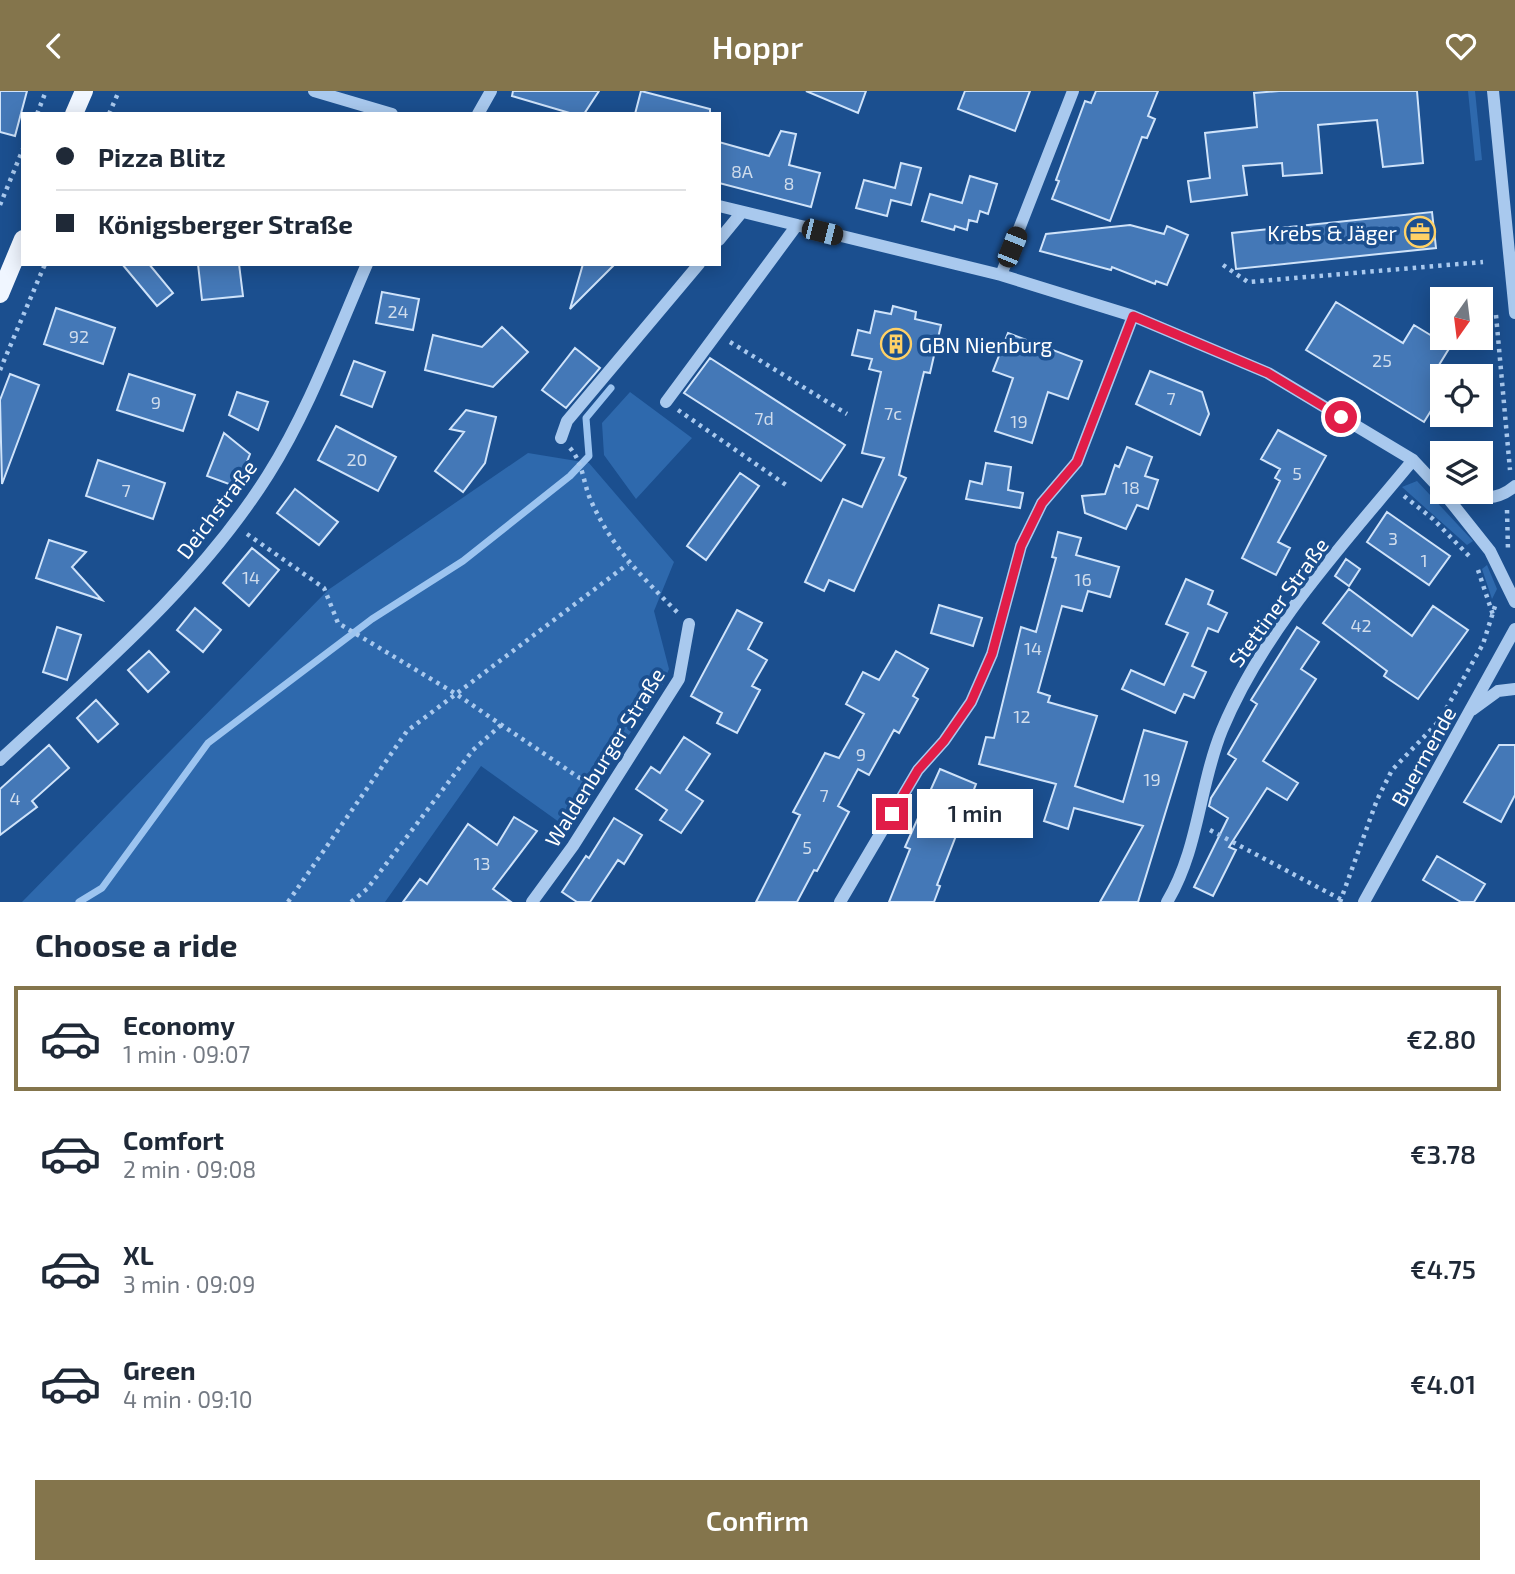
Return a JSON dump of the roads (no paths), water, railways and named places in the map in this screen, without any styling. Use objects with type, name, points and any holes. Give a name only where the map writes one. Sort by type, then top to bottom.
[{"type":"main road","points":[[76,112],[84,91]]},
{"type":"main road","points":[[0,294],[21,244]]},
{"type":"street","points":[[314,91],[358,97],[387,112]]},
{"type":"street","points":[[479,112],[491,91]]},
{"type":"street","points":[[1001,275],[1073,91]]},
{"type":"street","points":[[1493,91],[1515,313]]},
{"type":"street","points":[[721,206],[1001,275],[1133,316],[1268,373],[1413,460],[1430,478]]},
{"type":"street","points":[[721,238],[743,212]]},
{"type":"street","points":[[666,402],[797,225]]},
{"type":"street","name":"Deichstraße","points":[[0,760],[124,645],[214,551],[268,475],[309,400],[366,266]]},
{"type":"street","points":[[561,438],[567,421],[697,266]]},
{"type":"street","points":[[840,902],[918,770],[944,741],[971,702],[992,654],[1021,546],[1042,503],[1077,462],[1133,316]]},
{"type":"street","name":"Stettiner Straße","points":[[1167,902],[1184,870],[1218,741],[1256,659],[1308,586],[1413,460]]},
{"type":"street","points":[[1493,498],[1511,489]]},
{"type":"street","points":[[1453,504],[1483,542],[1515,602]]},
{"type":"street","name":"Waldenburger Straße","points":[[532,902],[605,796],[679,679],[689,624]]},
{"type":"street","name":"Buermende","points":[[1364,902],[1515,629]]},
{"type":"street","points":[[1469,712],[1498,691],[1515,689]]},
{"type":"waterway","points":[[79,902],[102,888],[208,743],[372,619],[463,561],[570,476],[589,456],[586,418],[611,388]]},
{"type":"place","name":"Krebs & Jäger","points":[[1420,232]]},
{"type":"place","name":"GBN Nienburg","points":[[896,344]]}]
